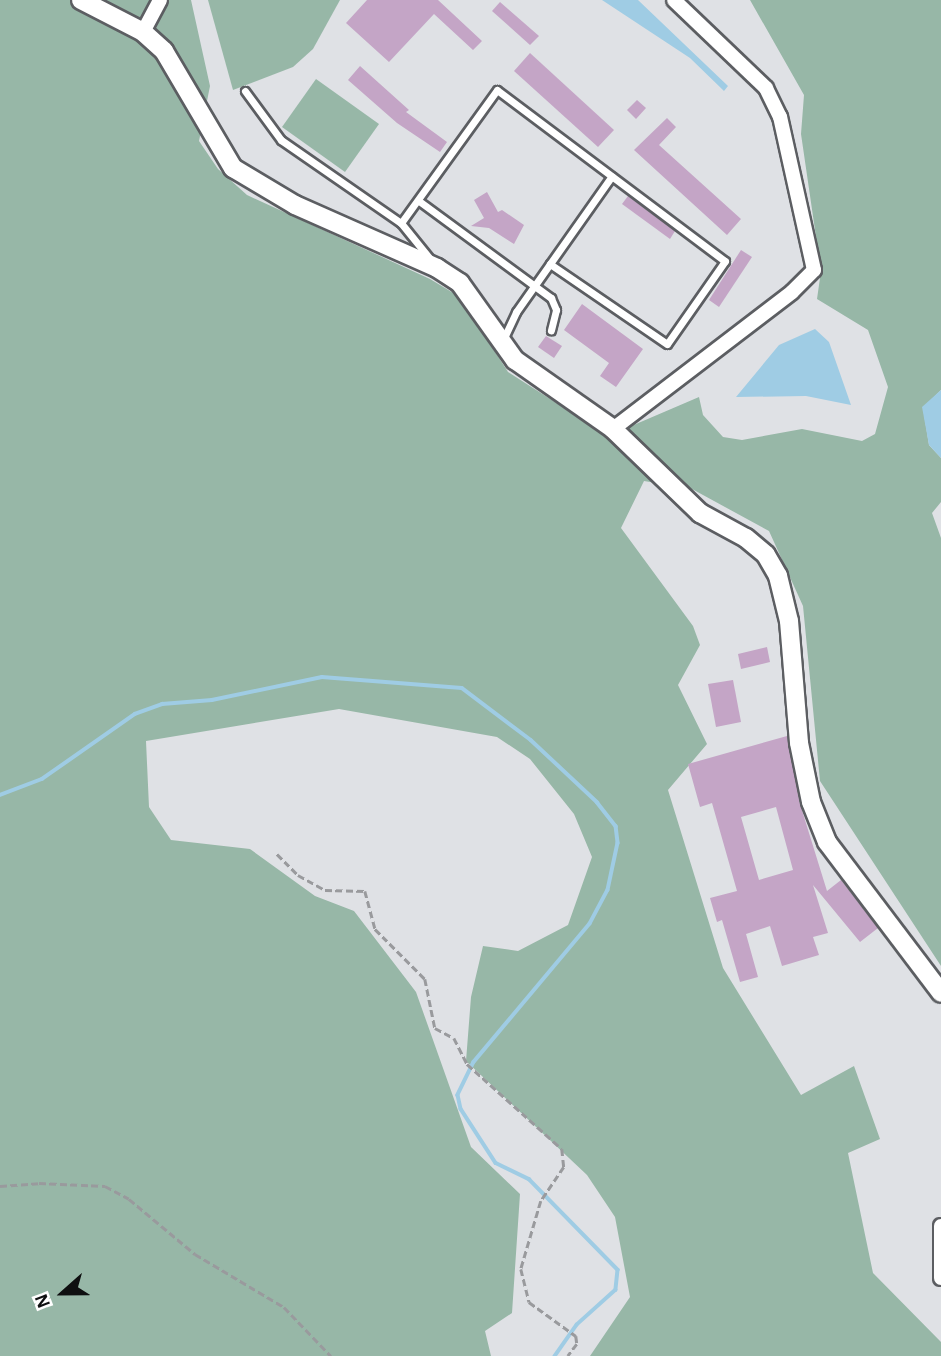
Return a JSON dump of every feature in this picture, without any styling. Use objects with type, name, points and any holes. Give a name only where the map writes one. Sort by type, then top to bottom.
[{"type":"street","points":[[81,0],[143,32],[182,78],[214,142],[233,168],[295,205],[437,268],[475,299],[502,341],[532,375],[613,429],[700,513],[746,538],[766,555],[778,576],[789,621],[799,743],[811,802],[827,842],[941,993]]},
{"type":"street","points":[[143,32],[160,0]]},
{"type":"street","points":[[613,429],[792,292],[814,270],[779,117],[766,88],[674,0]]},
{"type":"street","points":[[941,1226],[941,1278]]},
{"type":"lane","points":[[401,223],[497,90],[725,261],[667,344],[550,264]]},
{"type":"lane","points":[[245,91],[281,140],[401,223],[437,268]]},
{"type":"lane","points":[[502,341],[535,286],[612,176]]},
{"type":"lane","points":[[419,201],[551,298],[556,310],[551,330]]},
{"type":"path","points":[[277,854],[298,874],[325,890],[365,891],[375,929],[425,979],[430,1018],[439,1031],[454,1038],[467,1065],[562,1149],[564,1167],[541,1201],[538,1223],[522,1257],[526,1298],[576,1336],[577,1344],[568,1356]]},
{"type":"path","points":[[0,1186],[39,1183],[105,1186],[129,1199],[195,1254],[284,1307],[331,1356]]},
{"type":"green space","points":[[0,0],[191,0],[210,86],[199,141],[218,169],[247,195],[430,279],[460,297],[508,372],[608,436],[699,397],[703,415],[723,437],[742,440],[802,429],[862,441],[875,434],[888,387],[868,330],[817,299],[821,271],[801,134],[804,95],[750,0],[941,0],[941,390],[923,408],[929,445],[941,458],[941,502],[932,513],[941,538],[941,966],[820,781],[803,606],[769,531],[692,489],[644,481],[621,528],[693,626],[700,645],[678,685],[707,744],[668,790],[723,968],[801,1095],[854,1066],[880,1139],[848,1153],[873,1273],[941,1342],[941,1356],[590,1356],[630,1297],[615,1217],[587,1175],[466,1061],[471,997],[483,946],[518,951],[568,925],[592,857],[574,814],[530,759],[497,737],[339,709],[146,741],[149,807],[171,840],[250,849],[315,896],[354,911],[416,992],[471,1147],[520,1194],[512,1313],[485,1331],[491,1356],[0,1356]]},
{"type":"green space","points":[[208,0],[340,0],[313,49],[293,67],[233,90]]},
{"type":"green space","points":[[316,79],[379,124],[345,172],[282,127]]},
{"type":"water","points":[[602,0],[638,0],[728,86],[724,91],[690,58]]},
{"type":"water","points":[[815,329],[829,342],[851,405],[806,396],[736,397],[779,345]]},
{"type":"water","points":[[941,390],[941,458],[929,445],[922,407]]},
{"type":"building","points":[[367,0],[438,0],[482,41],[473,50],[434,14],[389,62],[346,23]]},
{"type":"building","points":[[500,2],[539,36],[530,45],[492,11]]},
{"type":"building","points":[[530,53],[614,130],[598,147],[514,71]]},
{"type":"building","points":[[360,66],[409,110],[406,112],[447,142],[440,152],[397,123],[348,80]]},
{"type":"building","points":[[637,100],[646,108],[636,119],[627,110]]},
{"type":"building","points":[[667,118],[676,127],[659,145],[741,219],[727,235],[634,150]]},
{"type":"building","points":[[487,192],[498,212],[502,210],[524,225],[514,244],[489,228],[471,226],[484,218],[474,200]]},
{"type":"building","points":[[628,196],[675,231],[670,239],[622,204]]},
{"type":"building","points":[[741,250],[752,257],[719,307],[709,300]]},
{"type":"building","points":[[582,304],[643,349],[616,387],[600,376],[609,363],[564,330]]},
{"type":"building","points":[[546,336],[562,346],[554,358],[538,347]]},
{"type":"building","points":[[767,647],[770,662],[741,669],[738,654]]},
{"type":"building","points":[[733,680],[741,722],[716,727],[708,684]]},
{"type":"building","points":[[787,736],[800,804],[827,891],[841,880],[878,928],[860,942],[813,885],[828,933],[813,937],[819,955],[782,966],[770,926],[746,934],[758,977],[740,982],[722,920],[717,922],[710,898],[737,891],[712,803],[700,807],[688,764]],"holes":[[[776,807],[793,870],[759,880],[741,817]]]},
{"type":"waterway","points":[[0,795],[42,779],[135,714],[162,704],[212,700],[322,677],[462,688],[531,740],[597,802],[616,826],[618,843],[608,890],[590,924],[474,1062],[458,1095],[461,1109],[496,1163],[529,1179],[618,1270],[616,1290],[577,1325],[555,1356]]}]
